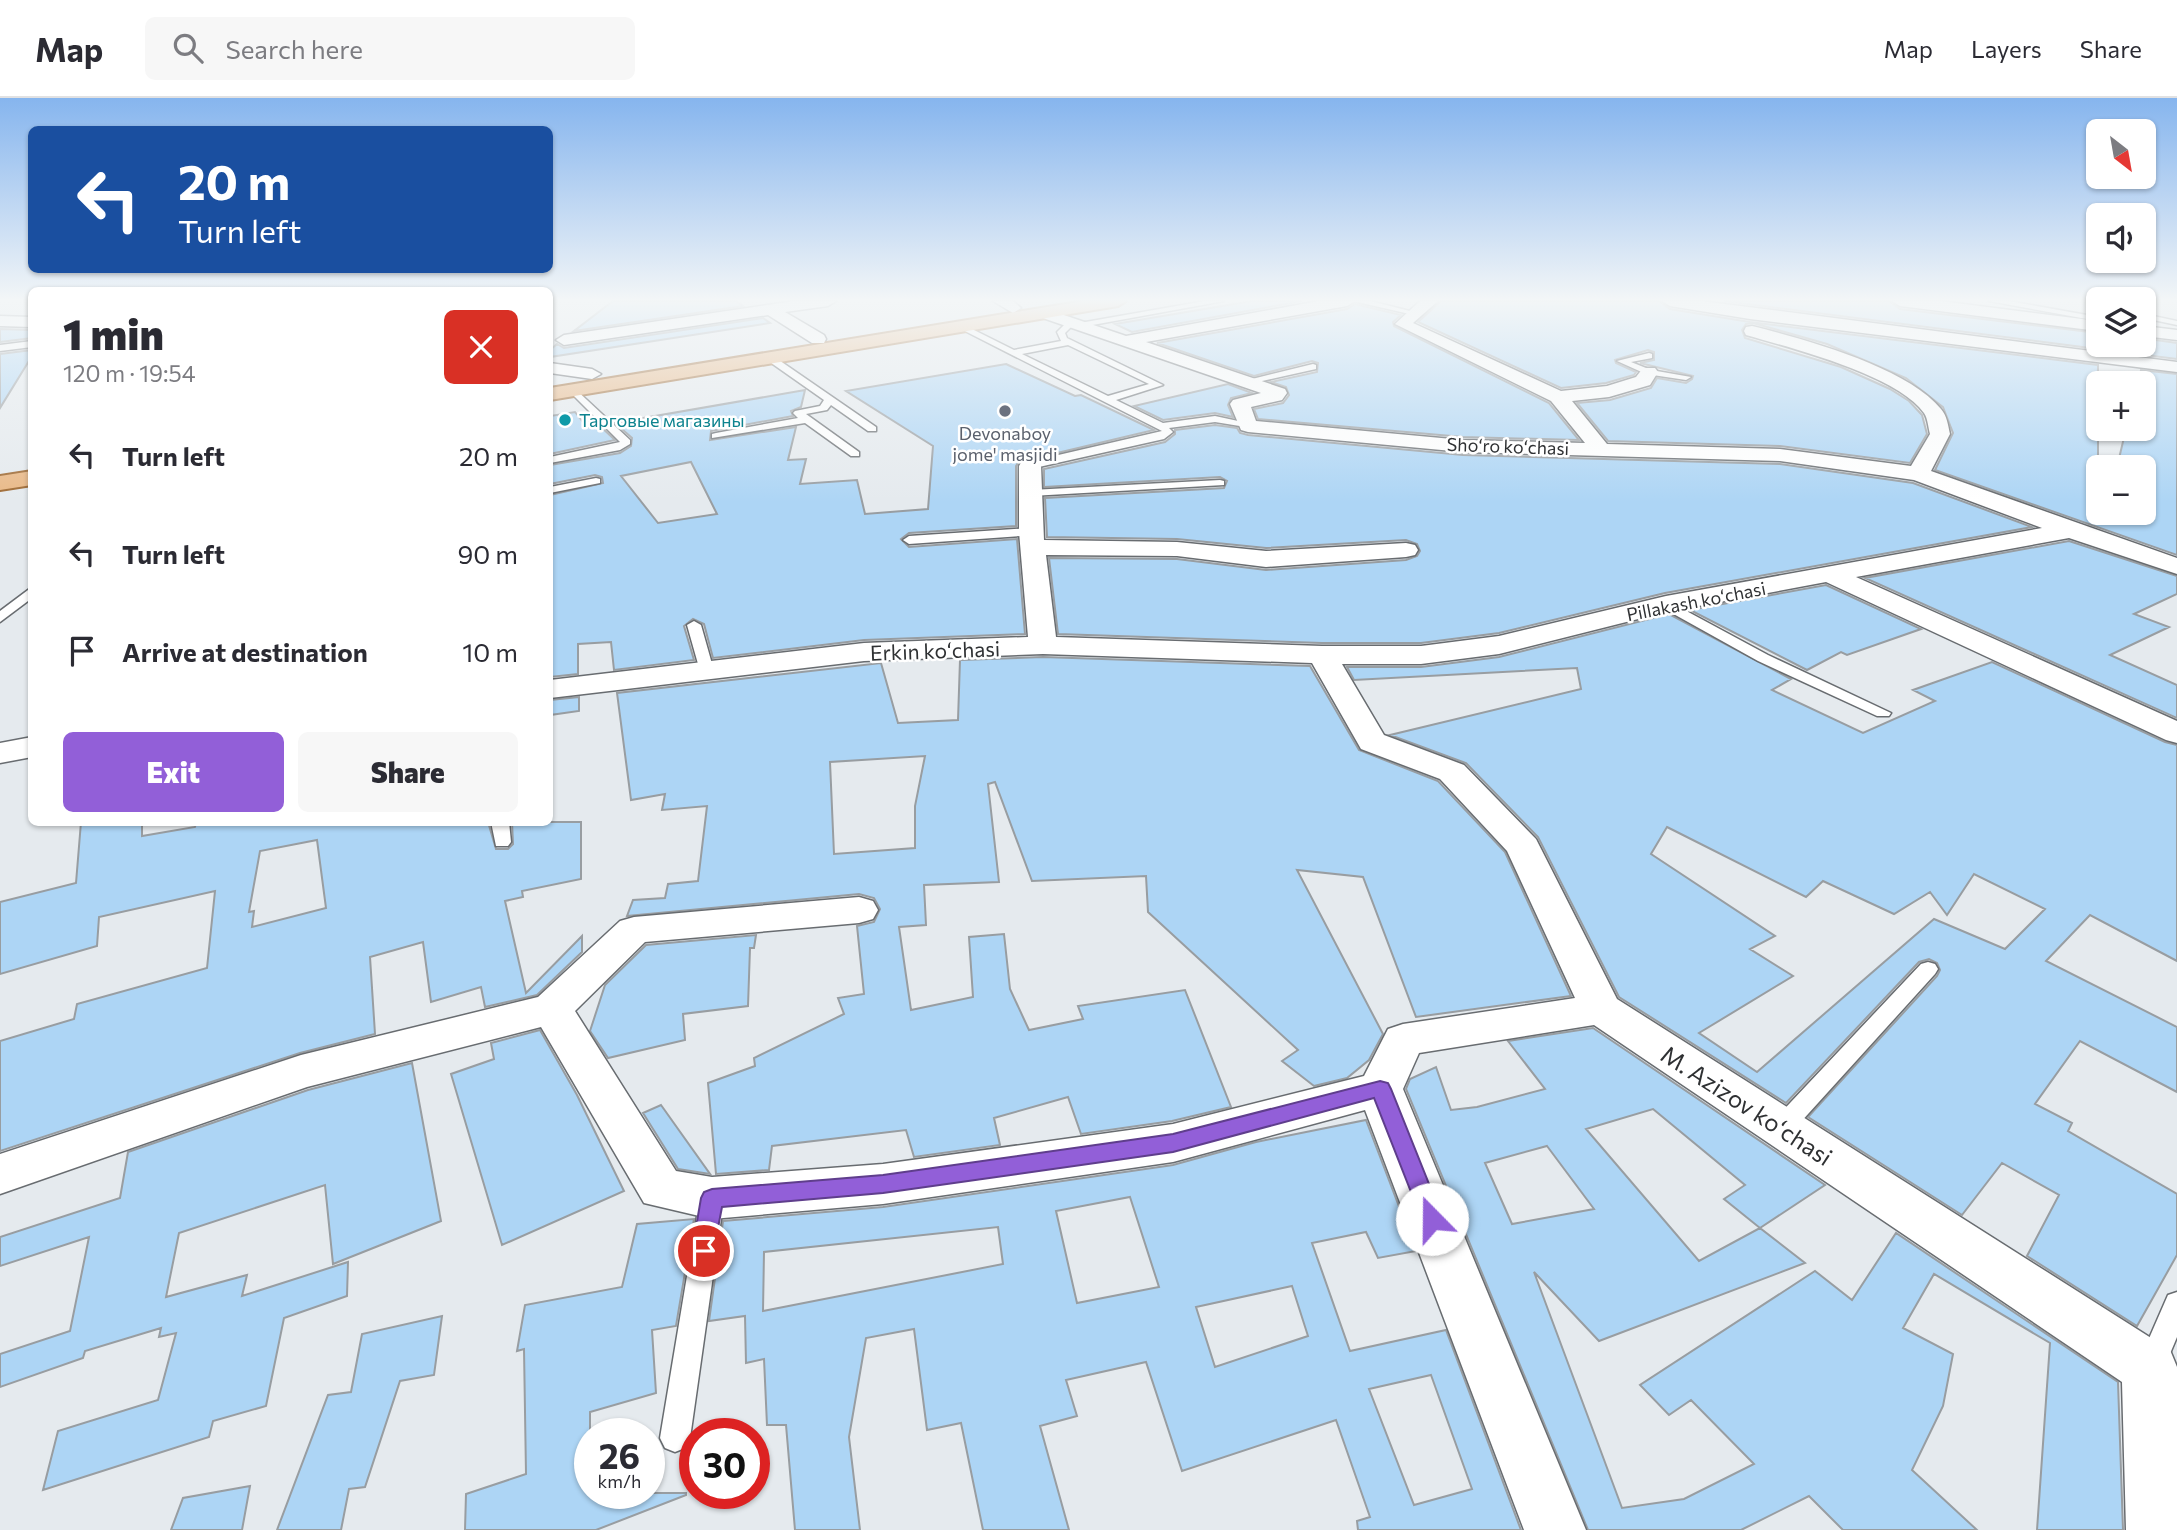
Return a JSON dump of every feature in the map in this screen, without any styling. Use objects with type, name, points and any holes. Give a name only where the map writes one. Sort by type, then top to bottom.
[{"type":"main road","points":[[553,393],[573,390],[597,380],[663,368]]},
{"type":"main road","points":[[553,381],[597,380],[693,368]]},
{"type":"main road","points":[[0,467],[28,463]]},
{"type":"main road","points":[[0,483],[28,479]]},
{"type":"street","points":[[1201,368],[1249,381],[1279,394],[1240,404],[1248,425]]},
{"type":"street","points":[[1496,368],[1558,397],[1601,450]]},
{"type":"street","points":[[1558,397],[1609,391],[1643,381],[1648,368]]},
{"type":"street","points":[[1841,368],[1918,396],[1935,414],[1940,434],[1918,474]]},
{"type":"street","points":[[553,369],[597,380]]},
{"type":"street","name":"Shoʻro koʻchasi","points":[[1248,425],[1463,446],[1780,455],[1918,474],[2070,530]]},
{"type":"street","points":[[1030,466],[1032,539],[1044,645]]},
{"type":"street","points":[[2070,530],[2177,566]]},
{"type":"street","name":"Pillakash koʻchasi","points":[[1322,655],[1421,655],[1499,645],[1666,604],[1833,576],[2070,530]]},
{"type":"street","points":[[1032,539],[1177,549],[1266,559],[1406,550]]},
{"type":"street","points":[[1833,576],[2177,733]]},
{"type":"street","name":"Erkin koʻchasi","points":[[553,689],[864,652],[1044,645],[1322,655]]},
{"type":"street","points":[[1322,655],[1372,742],[1451,772],[1523,847],[1601,1009],[1403,1040],[1380,1089],[1555,1530]]},
{"type":"street","points":[[0,1174],[301,1072],[552,1009],[634,930],[859,910]]},
{"type":"street","points":[[552,1009],[661,1189],[712,1198],[883,1184],[1173,1143],[1380,1089]]},
{"type":"street","name":"M. Azizov koʻchasi","points":[[1601,1009],[2150,1369]]},
{"type":"street","points":[[2150,1369],[2157,1530]]},
{"type":"lane","points":[[784,368],[872,429]]},
{"type":"lane","points":[[1030,466],[1160,438],[1168,432],[1162,426],[1043,368]]},
{"type":"lane","points":[[1107,399],[1158,385],[1131,368]]},
{"type":"lane","points":[[1249,381],[1309,368]]},
{"type":"lane","points":[[1660,368],[1686,377]]},
{"type":"lane","points":[[553,459],[613,449],[626,442],[573,390]]},
{"type":"lane","points":[[829,399],[824,408],[798,413],[855,454]]},
{"type":"lane","points":[[1162,426],[1194,419],[1224,418],[1248,425]]},
{"type":"lane","points":[[716,436],[808,419]]},
{"type":"lane","points":[[553,489],[596,481]]},
{"type":"lane","points":[[1031,493],[1220,483]]},
{"type":"lane","points":[[909,540],[1032,539]]},
{"type":"lane","points":[[0,618],[28,594]]},
{"type":"lane","points":[[1666,604],[1763,658],[1883,713]]},
{"type":"lane","points":[[694,625],[707,671]]},
{"type":"lane","points":[[500,826],[502,842]]},
{"type":"lane","points":[[1781,1128],[1928,969]]},
{"type":"lane","points":[[675,1438],[712,1198]]},
{"type":"lane","points":[[2150,1369],[2177,1304]]},
{"type":"building","points":[[0,368],[25,368],[0,408]]},
{"type":"building","points":[[983,368],[1014,368],[1075,396],[1081,395],[1154,430],[1020,460],[1016,466],[1016,526],[909,533],[901,539],[909,547],[1017,539],[1025,634],[864,640],[713,658],[704,624],[693,619],[684,626],[694,660],[614,670],[611,642],[578,644],[578,674],[553,677],[553,494],[603,483],[602,477],[595,475],[553,483],[553,464],[620,453],[631,446],[632,438],[615,423],[805,390],[801,407],[791,411],[793,416],[711,431],[710,440],[796,427],[788,460],[806,459],[800,484],[857,480],[865,514],[928,509],[933,446],[846,391]],"holes":[[[691,462],[717,514],[658,523],[621,476]]]},
{"type":"building","points":[[1230,368],[1286,368],[1254,376]]},
{"type":"building","points":[[1317,368],[1478,368],[1549,403],[1579,440],[1463,437],[1258,419],[1254,409],[1283,403],[1289,395],[1286,387],[1271,382],[1317,372]]},
{"type":"building","points":[[1517,368],[1627,368],[1636,372],[1634,375],[1606,383],[1561,388]]},
{"type":"building","points":[[1660,368],[1843,368],[1890,389],[1909,401],[1922,415],[1927,434],[1910,463],[1780,446],[1608,441],[1577,403],[1610,400],[1651,388],[1657,378],[1686,383],[1693,376]]},
{"type":"building","points":[[1882,368],[2098,368],[2098,371],[2086,371],[2086,441],[2098,441],[2098,455],[2086,455],[2086,523],[1935,470],[1953,433],[1943,407],[1906,378]]},
{"type":"building","points":[[2156,372],[2177,374],[2177,555],[2092,525],[2156,525],[2156,455],[2120,455],[2123,441],[2156,441]]},
{"type":"building","points":[[1228,384],[1252,393],[1231,398],[1228,405],[1233,417],[1215,413],[1163,420],[1134,406]]},
{"type":"building","points":[[575,412],[587,427],[600,426],[615,440],[553,453],[553,416]]},
{"type":"building","points":[[1215,425],[1237,428],[1240,433],[1248,435],[1463,455],[1780,464],[1913,483],[2032,527],[1665,593],[1499,633],[1421,643],[1322,643],[1058,634],[1049,558],[1177,559],[1266,570],[1406,560],[1417,556],[1420,551],[1417,544],[1406,540],[1266,548],[1177,539],[1047,537],[1045,498],[1224,488],[1227,481],[1220,477],[1044,487],[1044,469],[1165,442],[1175,434],[1175,430]]},
{"type":"building","points":[[2069,541],[2177,576],[2177,594],[2134,614],[2169,627],[2110,655],[2177,685],[2177,718],[1865,578]]},
{"type":"building","points":[[1826,585],[1921,629],[1847,655],[1841,652],[1807,670],[1690,610]]},
{"type":"building","points":[[1669,614],[1791,679],[1772,690],[1863,733],[1935,701],[1913,690],[1992,662],[2165,742],[2177,745],[2177,961],[2090,915],[2046,961],[2177,1027],[2177,1092],[2080,1041],[2035,1104],[2072,1123],[2068,1131],[2177,1194],[2177,1255],[2137,1326],[2027,1256],[2059,1195],[2002,1163],[1962,1215],[1808,1117],[1937,976],[1940,970],[1937,963],[1929,959],[1919,962],[1786,1103],[1619,997],[1538,837],[1466,763],[1390,735],[1581,689],[1577,668],[1354,680],[1347,667],[1421,667],[1499,657]],"holes":[[[1667,827],[1806,897],[1823,881],[1894,914],[1930,892],[1947,915],[1974,874],[2045,909],[2005,949],[1934,919],[1757,1072],[1699,1033],[1793,976],[1750,949],[1775,936],[1651,854]]]},
{"type":"building","points":[[1043,657],[1310,666],[1359,750],[1438,781],[1505,852],[1571,996],[1416,1017],[1363,877],[1297,870],[1383,1034],[1369,1060],[1347,1078],[1314,1086],[1282,1061],[1298,1050],[1148,912],[1146,876],[1032,881],[995,782],[988,784],[999,882],[924,885],[926,925],[899,927],[911,1010],[973,997],[969,937],[1004,934],[1010,989],[1029,1030],[1083,1019],[1078,1006],[1185,990],[1231,1107],[1172,1121],[1081,1134],[1068,1097],[994,1118],[1000,1145],[914,1157],[906,1130],[772,1146],[769,1170],[716,1174],[708,1083],[755,1066],[754,1058],[844,1014],[838,998],[864,994],[857,926],[874,922],[880,909],[874,898],[859,894],[627,916],[633,900],[665,898],[668,884],[698,881],[707,806],[662,810],[665,794],[631,800],[617,693],[881,663],[898,723],[958,720],[960,660]],"holes":[[[925,756],[915,806],[915,848],[834,854],[830,762]]]},
{"type":"building","points":[[579,697],[579,711],[553,715],[553,700]]},
{"type":"building","points":[[553,822],[581,822],[581,879],[522,891],[523,897],[505,901],[526,993],[582,936],[582,952],[537,995],[485,1007],[481,987],[431,1002],[423,942],[370,957],[375,1034],[300,1053],[0,1151],[0,1041],[74,1019],[77,1004],[207,968],[215,891],[99,917],[97,946],[0,974],[0,902],[76,883],[81,826],[142,826],[142,836],[195,826],[489,826],[496,849],[508,849],[513,844],[512,826],[553,826]],"holes":[[[317,840],[326,908],[252,927],[254,911],[249,912],[260,851]]]},
{"type":"building","points":[[756,935],[754,948],[750,948],[748,1006],[683,1014],[685,1040],[608,1058],[590,1031],[605,985],[646,945]]},
{"type":"building","points":[[1593,1028],[1825,1185],[1760,1228],[1805,1263],[1599,1341],[1534,1272],[1622,1508],[1684,1499],[1754,1464],[1691,1400],[1669,1415],[1640,1385],[1815,1271],[1852,1300],[1896,1233],[2118,1382],[2123,1530],[2037,1530],[2050,1343],[1934,1274],[1903,1328],[1953,1354],[1943,1406],[1912,1470],[1977,1530],[1843,1530],[1809,1496],[1741,1530],[1588,1530],[1406,1089],[1410,1079],[1436,1067],[1451,1110],[1477,1107],[1545,1089],[1508,1041]],"holes":[[[1653,1109],[1745,1185],[1724,1199],[1760,1228],[1699,1261],[1586,1129]],[[1547,1146],[1594,1209],[1512,1224],[1485,1163]]]},
{"type":"building","points":[[540,1030],[577,1095],[624,1191],[502,1245],[451,1074],[494,1059],[491,1043]]},
{"type":"building","points":[[412,1063],[441,1221],[333,1264],[325,1185],[179,1233],[166,1297],[247,1275],[242,1296],[348,1262],[347,1296],[284,1318],[266,1406],[213,1421],[209,1437],[43,1490],[58,1431],[158,1400],[176,1333],[159,1337],[161,1328],[85,1351],[83,1358],[0,1387],[0,1354],[70,1331],[89,1237],[0,1266],[0,1237],[120,1198],[128,1152],[308,1090]]},
{"type":"building","points":[[661,1105],[710,1174],[678,1169],[643,1113]]},
{"type":"building","points":[[1366,1120],[1416,1251],[1378,1258],[1366,1232],[1312,1243],[1350,1351],[1446,1330],[1521,1530],[1358,1530],[1357,1521],[1370,1517],[1336,1420],[1182,1471],[1146,1362],[1066,1380],[1077,1416],[1040,1426],[1069,1530],[983,1530],[961,1423],[927,1430],[914,1329],[866,1338],[849,1437],[860,1530],[795,1530],[786,1425],[770,1425],[770,1418],[767,1418],[764,1359],[746,1363],[745,1316],[709,1321],[723,1221],[883,1207],[1173,1165],[1256,1142]],"holes":[[[1130,1197],[1159,1287],[1077,1303],[1056,1211]],[[998,1227],[1003,1264],[763,1311],[764,1252]],[[1292,1286],[1308,1336],[1215,1367],[1196,1307]],[[1431,1375],[1472,1489],[1414,1505],[1369,1389]]]},
{"type":"building","points":[[694,1219],[676,1326],[652,1330],[656,1393],[590,1412],[590,1418],[574,1418],[574,1509],[650,1509],[596,1530],[465,1530],[466,1494],[526,1474],[524,1349],[517,1351],[525,1305],[622,1287],[637,1224]]},
{"type":"building","points":[[442,1316],[434,1375],[400,1381],[365,1487],[349,1489],[341,1530],[277,1530],[328,1395],[351,1392],[362,1334]]},
{"type":"building","points":[[250,1486],[242,1530],[171,1530],[183,1498]]},
{"type":"building","points":[[665,1493],[679,1493],[679,1498],[665,1503]]},
{"type":"place","name":"Devonaboy jome' masjidi","points":[[1005,411]]},
{"type":"place","name":"Тарговые магазины","points":[[565,420]]},
{"type":"route","points":[[704,1251],[712,1198],[883,1184],[1173,1143],[1380,1089],[1432,1219]]}]
